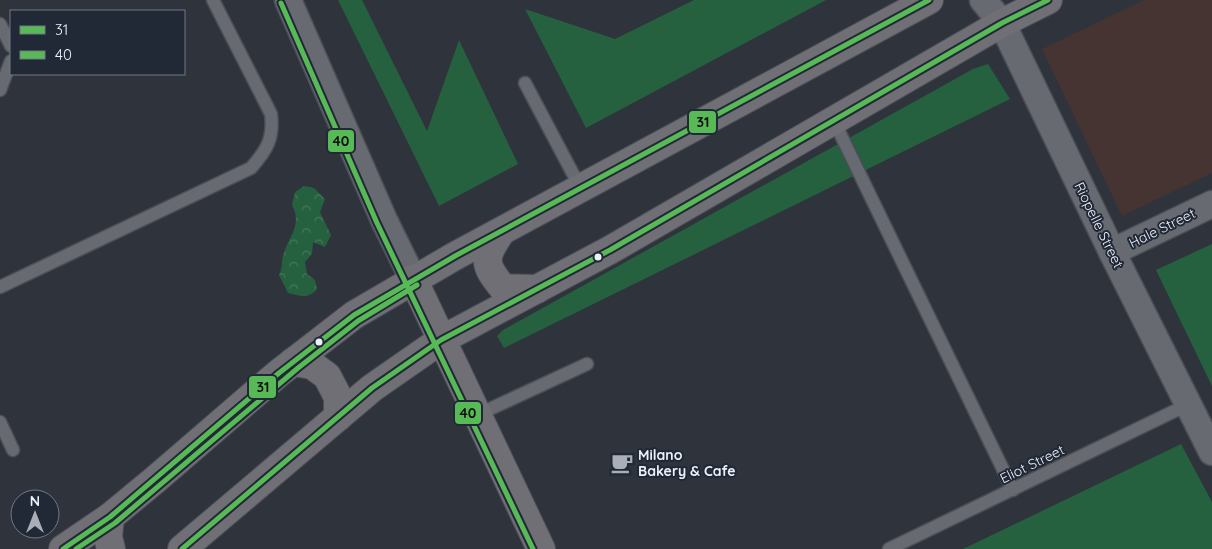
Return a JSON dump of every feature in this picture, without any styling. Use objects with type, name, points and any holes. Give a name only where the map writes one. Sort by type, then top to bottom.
[{"type":"main road","points":[[63,549],[110,517],[293,362],[354,315],[413,280],[929,0]]},
{"type":"main road","points":[[182,549],[372,388],[441,340],[610,250],[1002,23],[1048,0]]},
{"type":"main road","points":[[501,232],[488,250],[489,271],[503,288],[537,289]]},
{"type":"main road","points":[[413,280],[541,549]]},
{"type":"main road","points":[[293,362],[312,365],[327,376],[338,397],[338,417]]},
{"type":"main road","points":[[110,517],[108,537],[111,549]]},
{"type":"street","points":[[288,0],[384,220],[413,280]]},
{"type":"street","name":"Riopelle Street","points":[[983,0],[1002,23],[1112,252],[1212,452]]},
{"type":"street","name":"Hale Street","points":[[1112,252],[1212,204]]},
{"type":"lane","points":[[0,287],[250,168],[262,156],[273,129],[271,114],[213,0]]},
{"type":"lane","points":[[0,24],[10,44]]},
{"type":"lane","points":[[0,90],[10,64]]},
{"type":"lane","points":[[525,83],[580,189]]},
{"type":"lane","points":[[834,121],[1013,490]]},
{"type":"lane","points":[[477,415],[587,364]]},
{"type":"lane","name":"Eliot Street","points":[[889,549],[1187,405]]},
{"type":"lane","points":[[0,422],[13,450]]},
{"type":"shaded area","points":[[1144,0],[1212,0],[1212,173],[1122,216],[1042,49]]},
{"type":"green space","points":[[338,0],[362,0],[427,131],[459,40],[518,164],[439,206]]},
{"type":"green space","points":[[694,0],[826,0],[586,128],[525,9],[615,39]]},
{"type":"green space","points":[[988,64],[1010,99],[504,348],[497,336],[503,330],[973,69]]},
{"type":"green space","points":[[304,186],[314,188],[325,199],[320,212],[331,235],[325,247],[313,242],[312,254],[305,262],[307,274],[315,280],[317,289],[311,294],[304,296],[288,293],[279,275],[285,249],[294,231],[296,219],[292,205],[295,192]]},
{"type":"green space","points":[[1212,244],[1212,386],[1156,270]]},
{"type":"green space","points":[[1181,444],[1212,502],[1212,549],[963,549]]},
{"type":"transit line","name":"31","points":[[63,549],[110,517],[279,373],[354,315],[455,256],[929,0]]},
{"type":"transit line","name":"31","points":[[182,549],[372,388],[441,340],[610,250],[1002,23],[1048,0]]},
{"type":"transit line","name":"40","points":[[281,3],[377,223],[533,549]]},
{"type":"transit line","name":"40","points":[[76,549],[115,523],[298,368],[358,321],[417,285]]},
{"type":"place","name":"Milano Bakery & Cafe","points":[[622,463]]}]
